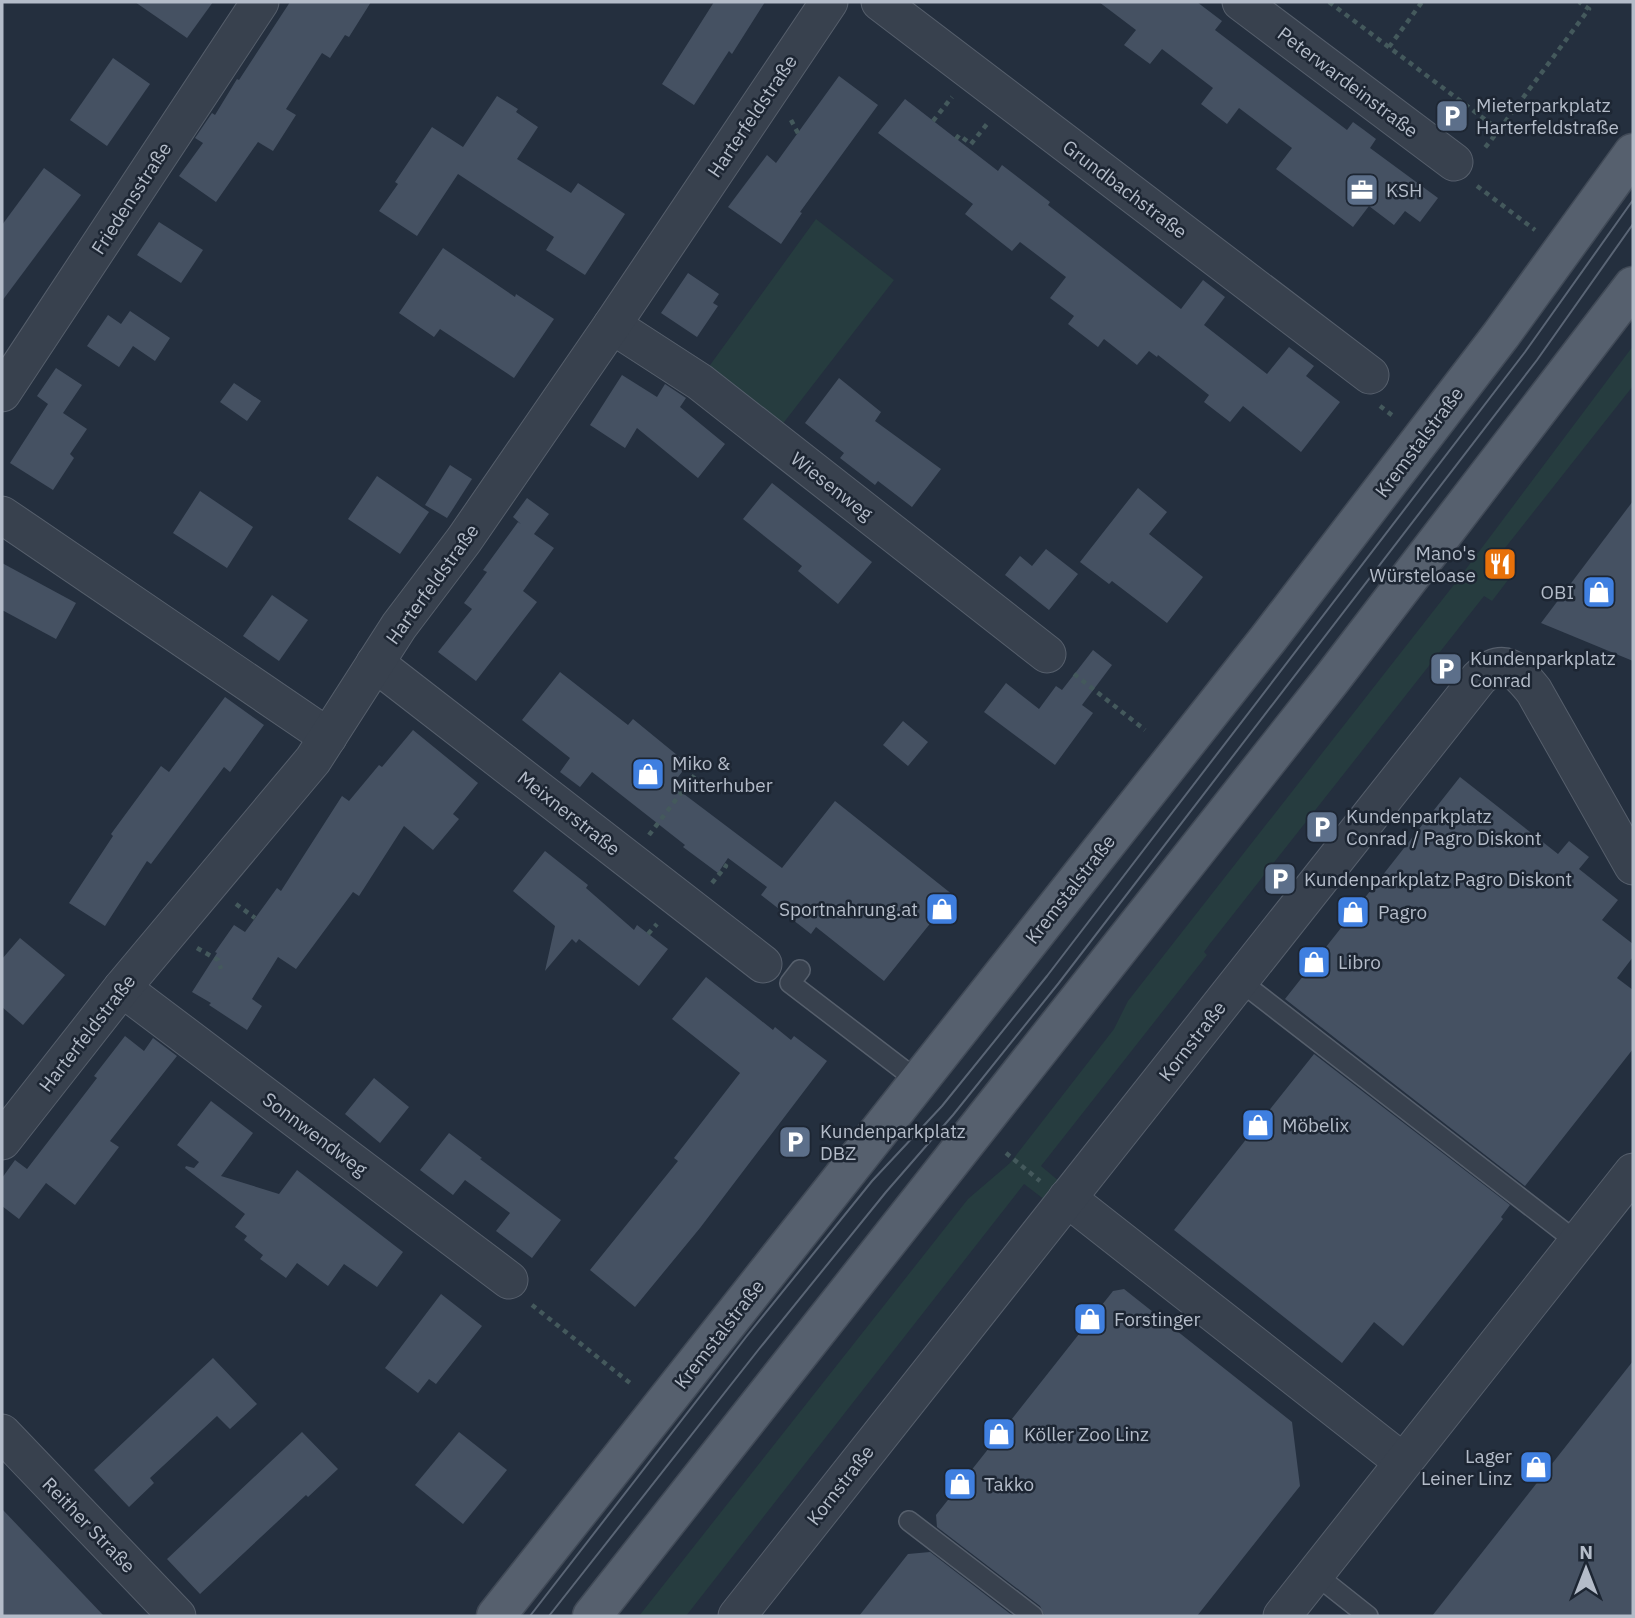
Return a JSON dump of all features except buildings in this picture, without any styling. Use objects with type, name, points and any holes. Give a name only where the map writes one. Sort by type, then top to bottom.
[{"type":"main road","name":"Kremstalstraße","points":[[496,1616],[1276,628],[1501,335],[1633,153]]},
{"type":"main road","points":[[592,1616],[1339,669],[1633,286]]},
{"type":"street","name":"Friedensstraße","points":[[2,393],[260,2]]},
{"type":"street","name":"Harterfeldstraße","points":[[2,1141],[122,988],[313,760],[399,626],[464,540],[612,326],[829,2]]},
{"type":"street","name":"Grundbachstraße","points":[[880,2],[1373,389]]},
{"type":"street","name":"Peterwardeinstraße","points":[[1241,2],[1468,168]]},
{"type":"street","name":"Wiesenweg","points":[[612,326],[699,382],[1047,654]]},
{"type":"street","points":[[2,515],[328,737]]},
{"type":"street","name":"Meixnerstraße","points":[[375,663],[763,964]]},
{"type":"street","name":"Kornstraße","points":[[737,1616],[1479,677],[1489,669],[1499,665],[1509,667],[1520,674],[1534,691],[1633,866]]},
{"type":"street","name":"Sonnwendweg","points":[[122,988],[509,1280]]},
{"type":"street","points":[[1282,1616],[1633,1172]]},
{"type":"street","points":[[1066,1200],[1403,1462]]},
{"type":"street","name":"Reither Straße","points":[[2,1433],[177,1616]]},
{"type":"lane","points":[[800,970],[790,983],[918,1081]]},
{"type":"lane","points":[[1240,981],[1577,1242]]},
{"type":"lane","points":[[909,1521],[1033,1616]]},
{"type":"lane","points":[[1315,1574],[1368,1616]]},
{"type":"path","points":[[1329,2],[1499,130]]},
{"type":"path","points":[[1389,47],[1422,2]]},
{"type":"path","points":[[1535,230],[1468,168],[1589,9],[1579,2]]},
{"type":"path","points":[[1373,389],[1393,416]]},
{"type":"path","points":[[1047,654],[1144,730]]},
{"type":"path","points":[[631,860],[697,772]]},
{"type":"path","points":[[1006,1153],[1066,1200]]},
{"type":"path","points":[[509,1280],[520,1295],[629,1383]]},
{"type":"green space","points":[[816,219],[894,280],[778,430],[705,372]]},
{"type":"green space","points":[[1633,346],[1633,386],[1490,567],[1508,580],[1492,601],[1484,596],[1209,945],[1204,952],[1207,955],[1041,1166],[1060,1182],[1045,1200],[1024,1184],[686,1616],[639,1616],[968,1199],[1010,1163],[1114,1029],[1128,1001],[1460,577]]},
{"type":"tram line","points":[[530,1616],[746,1337],[872,1181],[942,1106],[1047,976],[1525,352],[1633,200]]},
{"type":"tram line","points":[[549,1616],[759,1349],[1058,984],[1537,360],[1633,224]]},
{"type":"place","name":"Mieterparkplatz Harterfeldstraße","points":[[1452,116]]},
{"type":"place","name":"KSH","points":[[1362,190]]},
{"type":"place","name":"Mano's Würsteloase","points":[[1500,564]]},
{"type":"place","name":"OBI","points":[[1599,592]]},
{"type":"place","name":"Kundenparkplatz Conrad","points":[[1446,669]]},
{"type":"place","name":"Miko & Mitterhuber","points":[[648,774]]},
{"type":"place","name":"Kundenparkplatz Conrad / Pagro Diskont","points":[[1322,827]]},
{"type":"place","name":"Kundenparkplatz Pagro Diskont","points":[[1280,879]]},
{"type":"place","name":"Sportnahrung.at","points":[[942,909]]},
{"type":"place","name":"Pagro","points":[[1353,912]]},
{"type":"place","name":"Libro","points":[[1314,962]]},
{"type":"place","name":"Möbelix","points":[[1258,1125]]},
{"type":"place","name":"Kundenparkplatz DBZ","points":[[795,1142]]},
{"type":"place","name":"Forstinger","points":[[1090,1319]]},
{"type":"place","name":"Köller Zoo Linz","points":[[999,1434]]},
{"type":"place","name":"Lager Leiner Linz","points":[[1536,1467]]},
{"type":"place","name":"Takko","points":[[960,1484]]}]
